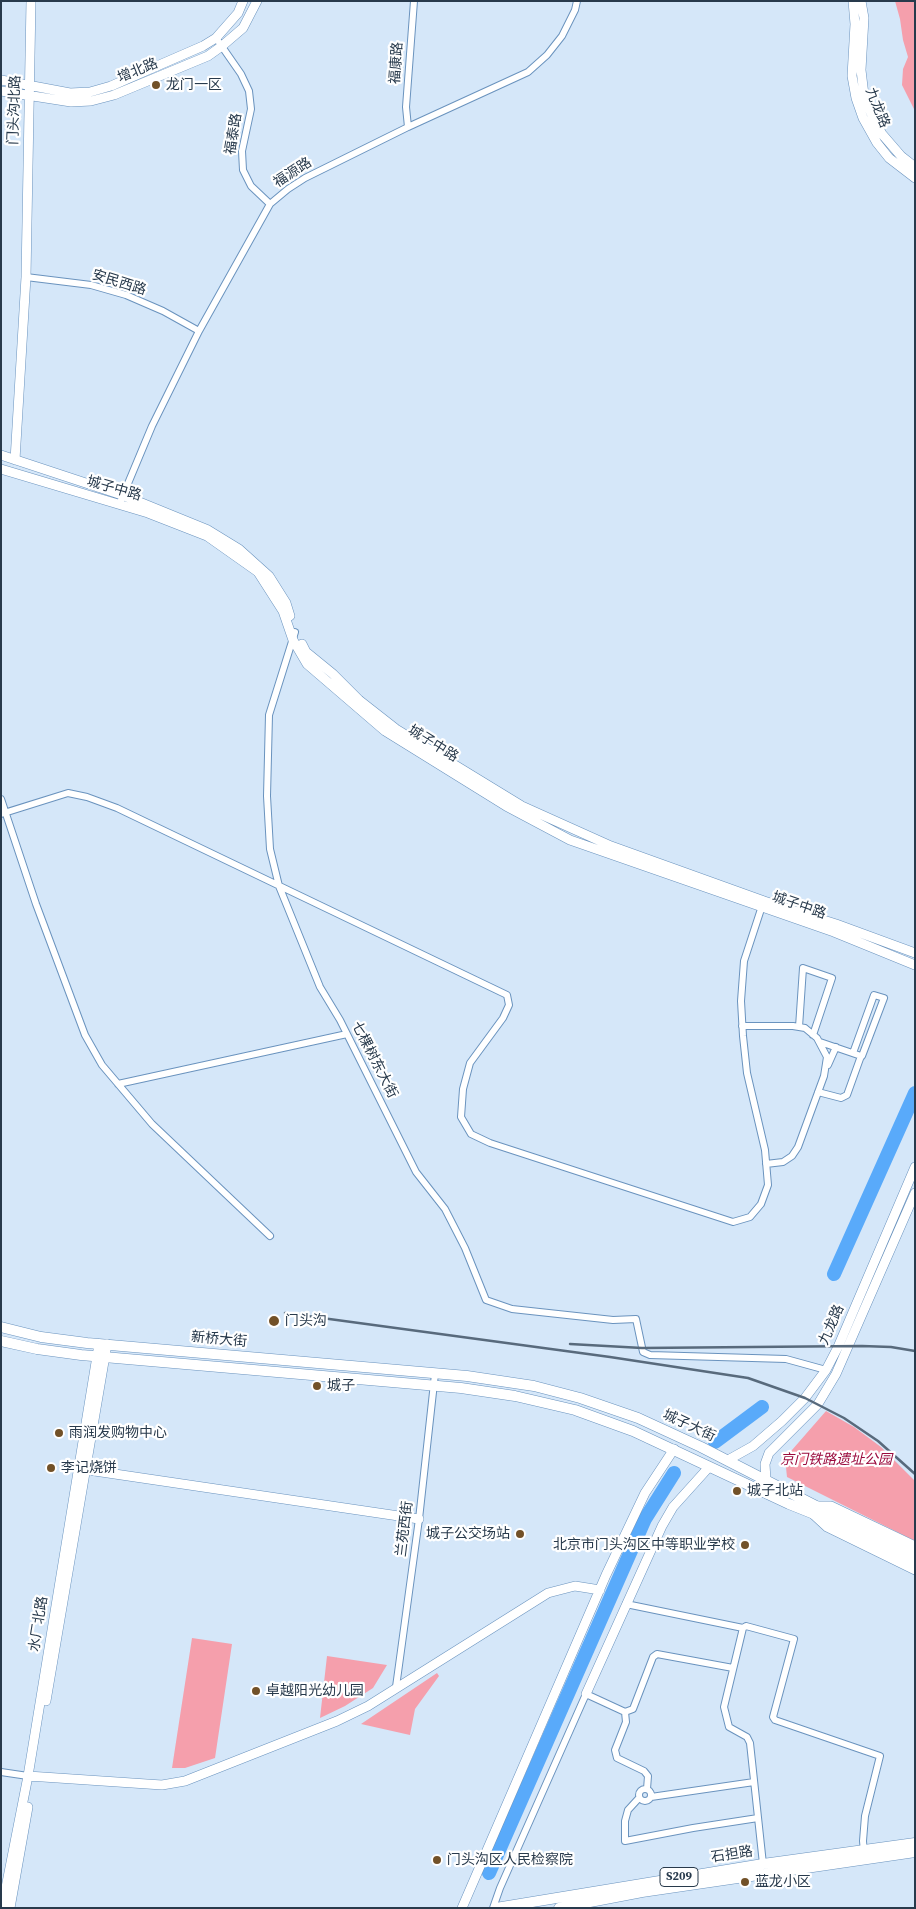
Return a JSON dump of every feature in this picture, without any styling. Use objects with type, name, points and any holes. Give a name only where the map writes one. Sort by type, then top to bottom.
[{"type":"main road","name":"新桥大街","points":[[1,1328],[41,1337],[103,1344],[435,1374]]},
{"type":"main road","name":"新桥大街","points":[[1,1341],[37,1349],[101,1356],[434,1386]]},
{"type":"main road","name":"城子大街","points":[[435,1374],[467,1376],[534,1386],[580,1398],[638,1418],[728,1460],[766,1480],[814,1510],[915,1562]]},
{"type":"main road","name":"城子大街","points":[[434,1386],[515,1396],[575,1410],[633,1431],[709,1466],[915,1553]]},
{"type":"main road","name":"石担路","points":[[559,1908],[864,1854],[915,1843]]},
{"type":"main road","name":"石担路","points":[[494,1908],[763,1864],[864,1854],[915,1852]]},
{"type":"street","name":"门头沟北路","points":[[15,460],[26,277],[31,1]]},
{"type":"street","name":"增北路","points":[[1,80],[70,93],[90,92],[133,78],[203,46],[216,38],[238,13],[243,1]]},
{"type":"street","name":"增北路","points":[[1,91],[71,102],[91,101],[114,95],[208,56],[243,28],[257,1]]},
{"type":"street","name":"福康路","points":[[408,127],[406,108],[414,1]]},
{"type":"street","name":"福源路","points":[[119,505],[152,426],[199,331],[270,204],[305,178],[408,127],[528,72],[547,56],[562,36],[575,10],[577,1]]},
{"type":"street","name":"九龙路","points":[[853,1],[855,24],[852,76],[856,98],[863,118],[877,143],[889,158],[915,178]]},
{"type":"street","name":"九龙路","points":[[861,1],[864,18],[861,70],[864,95],[872,116],[882,134],[900,156],[915,167]]},
{"type":"street","name":"福泰路","points":[[216,38],[241,74],[249,91],[251,109],[242,151],[242,170],[251,186],[270,204]]},
{"type":"street","name":"安民西路","points":[[26,277],[91,285],[126,295],[163,311],[199,331]]},
{"type":"street","name":"城子中路","points":[[1,455],[122,495],[208,530],[239,549],[269,576],[286,603],[294,636]]},
{"type":"street","name":"城子中路","points":[[1,469],[148,513],[207,536],[258,572],[283,611],[294,636],[306,652],[333,674],[359,700],[396,729],[515,802],[565,827],[611,846],[915,965]]},
{"type":"street","name":"七棵树东大街","points":[[294,636],[270,715],[267,796],[270,849],[279,886],[320,987],[347,1034],[416,1172],[444,1209],[466,1248],[486,1300],[512,1309],[613,1320],[636,1320],[643,1352],[650,1355],[786,1359],[826,1370]]},
{"type":"street","points":[[4,813],[68,793],[87,797],[117,808],[507,995],[509,1005],[503,1018],[470,1063],[462,1089],[461,1117],[471,1134],[490,1143],[732,1222],[750,1217],[762,1204],[768,1185],[765,1150],[747,1072],[741,1001],[744,961],[762,904]]},
{"type":"street","points":[[1,799],[4,813],[36,904],[85,1035],[102,1065],[152,1124],[270,1236]]},
{"type":"street","name":"城子中路","points":[[762,904],[836,924],[915,953]]},
{"type":"street","points":[[799,1027],[803,968],[832,978],[813,1035]]},
{"type":"street","points":[[818,1092],[841,1098],[847,1095],[884,998],[874,995],[853,1053]]},
{"type":"street","points":[[742,1026],[805,1028],[820,1042],[827,1057],[824,1075]]},
{"type":"street","points":[[118,1084],[347,1034]]},
{"type":"street","points":[[820,1042],[861,1056]]},
{"type":"street","points":[[766,1164],[783,1162],[792,1156],[798,1146],[836,1047]]},
{"type":"street","name":"九龙路","points":[[728,1460],[753,1446],[782,1421],[806,1398],[826,1370],[858,1301],[915,1167]]},
{"type":"street","name":"九龙路","points":[[766,1480],[765,1464],[769,1453],[818,1404],[836,1374],[915,1193]]},
{"type":"street","name":"水厂北路","points":[[2,1908],[30,1776],[103,1344]]},
{"type":"street","name":"兰苑西街","points":[[396,1687],[419,1518],[435,1374]]},
{"type":"street","points":[[462,1908],[600,1590],[645,1492],[674,1449]]},
{"type":"street","points":[[494,1908],[500,1888],[662,1526],[673,1507],[709,1466]]},
{"type":"street","points":[[82,1469],[419,1518]]},
{"type":"street","points":[[915,1546],[831,1506],[814,1510],[827,1527],[915,1570]]},
{"type":"street","points":[[1,1772],[30,1776],[162,1785],[186,1781],[337,1721],[368,1706],[548,1593],[575,1586],[600,1590]]},
{"type":"street","points":[[626,1604],[743,1628],[746,1626],[794,1640],[773,1717],[775,1720],[880,1756],[865,1816],[864,1854]]},
{"type":"street","points":[[743,1628],[724,1707],[729,1727],[747,1737],[750,1743],[763,1864]]},
{"type":"street","points":[[586,1694],[625,1712],[633,1709],[653,1657],[657,1654],[734,1668]]},
{"type":"street","points":[[625,1712],[626,1722],[615,1750],[617,1758],[644,1771],[648,1776],[647,1789],[651,1793],[651,1797]]},
{"type":"street","points":[[10,1908],[30,1776]]},
{"type":"street","points":[[639,1798],[644,1802],[651,1797],[754,1782]]},
{"type":"street","points":[[647,1789],[641,1790],[639,1798],[628,1810],[624,1821],[625,1841],[758,1818]]},
{"type":"green space","points":[[895,1],[915,1],[915,111],[902,85],[903,69],[908,57]]},
{"type":"green space","name":"京门铁路遗址公园","points":[[826,1411],[854,1427],[881,1447],[915,1481],[915,1541],[787,1477],[785,1458]]},
{"type":"green space","points":[[192,1638],[232,1644],[215,1758],[185,1768],[172,1768]]},
{"type":"green space","points":[[327,1656],[387,1665],[373,1688],[345,1706],[320,1718]]},
{"type":"green space","points":[[437,1673],[439,1676],[415,1709],[410,1735],[361,1724]]},
{"type":"waterway","points":[[834,1274],[915,1093]]},
{"type":"waterway","points":[[715,1442],[762,1407]]},
{"type":"waterway","points":[[489,1873],[645,1519],[674,1473]]},
{"type":"railway","points":[[285,1313],[610,1357],[748,1378],[805,1398],[844,1418],[878,1441],[915,1474]]},
{"type":"railway","points":[[570,1344],[642,1348],[862,1346],[891,1347],[915,1351]]},
{"type":"place","name":"龙门一区","points":[[156,85]]},
{"type":"place","name":"门头沟","points":[[274,1321]]},
{"type":"place","name":"城子","points":[[317,1386]]},
{"type":"place","name":"雨润发购物中心","points":[[59,1433]]},
{"type":"place","name":"李记烧饼","points":[[51,1468]]},
{"type":"place","name":"城子北站","points":[[737,1491]]},
{"type":"place","name":"城子公交场站","points":[[520,1534]]},
{"type":"place","name":"北京市门头沟区中等职业学校","points":[[745,1545]]},
{"type":"place","name":"卓越阳光幼儿园","points":[[256,1691]]},
{"type":"place","name":"门头沟区人民检察院","points":[[437,1860]]},
{"type":"place","name":"蓝龙小区","points":[[745,1882]]}]
